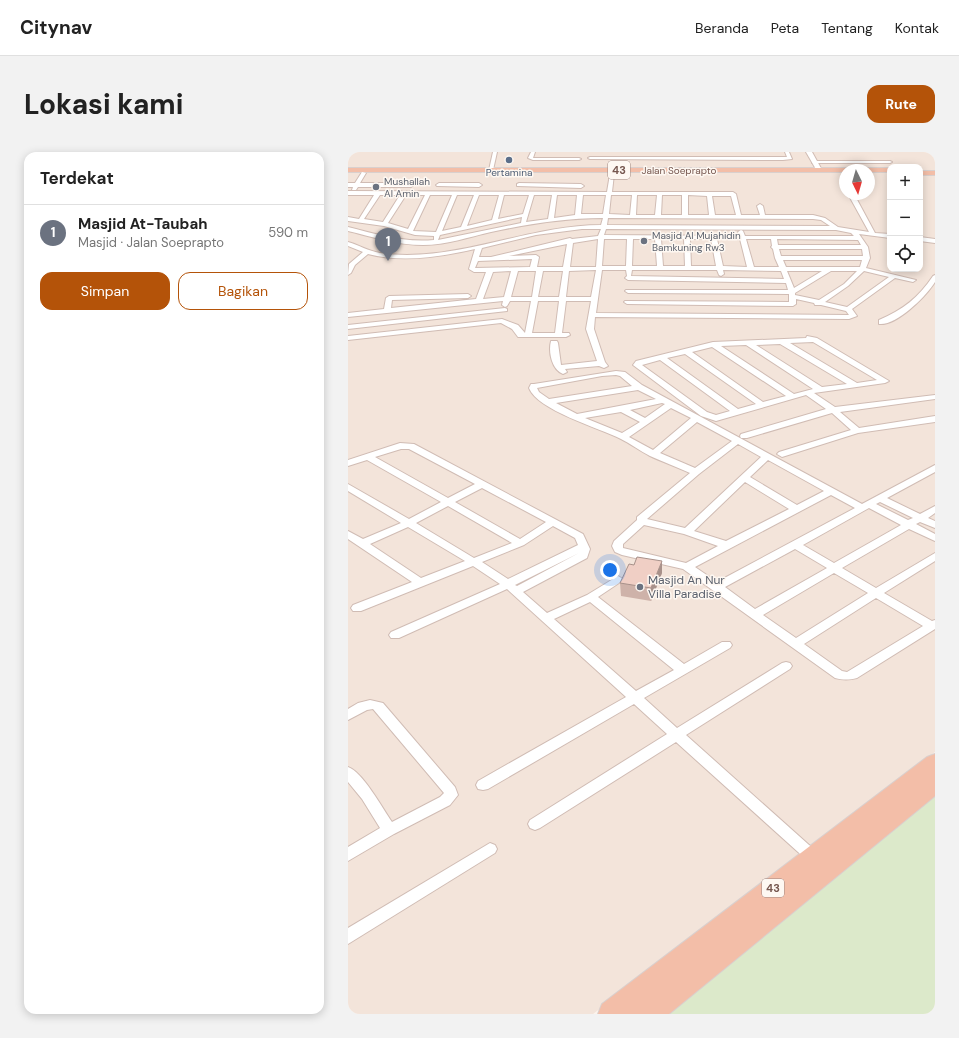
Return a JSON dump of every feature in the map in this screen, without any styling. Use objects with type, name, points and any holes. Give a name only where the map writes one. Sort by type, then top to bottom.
[{"type":"highway","name":"Jalan Soeprapto","points":[[875,169],[887,167]]},
{"type":"highway","name":"Jalan Soeprapto","points":[[348,170],[828,170],[839,169]]},
{"type":"highway","points":[[923,171],[935,173]]},
{"type":"highway","name":"Jalan Soeprapto","points":[[348,173],[839,174]]},
{"type":"highway","points":[[875,174],[887,173]]},
{"type":"highway","points":[[923,173],[935,173]]},
{"type":"highway","name":"43","points":[[612,1014],[935,763]]},
{"type":"highway","name":"43","points":[[647,1014],[935,783]]},
{"type":"street","points":[[491,170],[495,152]]},
{"type":"street","points":[[539,152],[532,152],[530,158],[579,159]]},
{"type":"street","points":[[574,170],[581,152]]},
{"type":"street","points":[[654,170],[656,152]]},
{"type":"street","points":[[663,152],[666,170]]},
{"type":"street","points":[[730,152],[732,158]]},
{"type":"street","points":[[590,158],[789,158],[787,152]]},
{"type":"street","points":[[809,152],[819,170]]},
{"type":"street","points":[[819,157],[828,170]]},
{"type":"street","points":[[854,157],[858,164]]},
{"type":"street","points":[[886,157],[889,164]]},
{"type":"street","points":[[814,162],[840,164]]},
{"type":"street","points":[[875,166],[887,166]]},
{"type":"street","points":[[348,198],[364,173]]},
{"type":"street","points":[[554,343],[556,363],[562,370],[602,364],[590,329],[593,299],[599,269],[601,237],[612,174]]},
{"type":"street","points":[[348,181],[358,183],[418,185]]},
{"type":"street","points":[[348,185],[358,183]]},
{"type":"street","points":[[433,185],[486,185]]},
{"type":"street","points":[[437,192],[440,185]]},
{"type":"street","points":[[516,185],[586,186]]},
{"type":"street","points":[[601,186],[616,186]]},
{"type":"street","points":[[350,193],[437,192],[734,194],[739,217]]},
{"type":"street","points":[[361,220],[378,193]]},
{"type":"street","points":[[386,224],[404,193]]},
{"type":"street","points":[[410,231],[428,193]]},
{"type":"street","points":[[429,256],[455,193]]},
{"type":"street","points":[[464,227],[477,193]]},
{"type":"street","points":[[495,220],[502,193]]},
{"type":"street","points":[[522,224],[532,193]]},
{"type":"street","points":[[551,219],[555,193]]},
{"type":"street","points":[[633,216],[635,193]]},
{"type":"street","points":[[658,216],[660,193]]},
{"type":"street","points":[[578,216],[580,194]]},
{"type":"street","points":[[685,194],[685,216]]},
{"type":"street","points":[[709,194],[712,216]]},
{"type":"street","points":[[854,200],[873,234]]},
{"type":"street","points":[[760,206],[763,217]]},
{"type":"street","points":[[787,208],[790,217]]},
{"type":"street","points":[[348,219],[386,224],[410,231],[438,234],[495,220],[524,215]]},
{"type":"street","points":[[348,228],[396,241],[434,243],[522,224],[578,216],[821,218],[836,228]]},
{"type":"street","points":[[701,216],[701,226]]},
{"type":"street","points":[[348,244],[367,252],[393,256],[429,256],[563,229],[604,226],[836,228],[853,232],[887,236]]},
{"type":"street","points":[[740,227],[751,269]]},
{"type":"street","points":[[627,302],[815,305],[822,302],[846,285],[864,269],[867,258],[865,247],[860,238],[853,232]]},
{"type":"street","points":[[493,258],[570,240],[601,237],[860,238]]},
{"type":"street","points":[[626,315],[630,238]]},
{"type":"street","points":[[658,238],[660,268]]},
{"type":"street","points":[[687,238],[688,268]]},
{"type":"street","points":[[714,238],[720,268],[726,316]]},
{"type":"street","points":[[774,238],[774,247],[782,270],[793,294],[793,304]]},
{"type":"street","points":[[480,298],[350,315],[350,338],[502,321],[515,327],[520,334],[528,336],[562,335],[562,299],[570,240]]},
{"type":"street","points":[[923,240],[935,241]]},
{"type":"street","points":[[479,247],[473,270],[720,268],[782,270],[864,269],[887,271]]},
{"type":"street","points":[[528,336],[535,299],[537,270],[536,257],[538,247]]},
{"type":"street","points":[[774,247],[865,247]]},
{"type":"street","points":[[348,273],[350,263],[367,252]]},
{"type":"street","points":[[475,259],[536,257]]},
{"type":"street","points":[[778,258],[867,258]]},
{"type":"street","points":[[793,294],[829,269]]},
{"type":"street","points":[[480,298],[490,270]]},
{"type":"street","points":[[502,321],[506,299],[515,270]]},
{"type":"street","points":[[848,309],[895,272],[913,280]]},
{"type":"street","points":[[882,322],[904,312],[917,303],[935,277]]},
{"type":"street","points":[[628,278],[787,281]]},
{"type":"street","points":[[591,315],[853,317],[848,309],[793,294],[722,291],[628,291]]},
{"type":"street","points":[[387,311],[389,298],[593,299]]},
{"type":"street","points":[[349,326],[505,310]]},
{"type":"street","points":[[812,339],[885,381],[807,392],[716,418],[704,414],[638,365],[638,363],[713,344],[784,342],[812,339]]},
{"type":"street","points":[[784,342],[855,385]]},
{"type":"street","points":[[748,343],[821,390]]},
{"type":"street","points":[[713,344],[792,396]]},
{"type":"street","points":[[686,351],[762,405]]},
{"type":"street","points":[[661,357],[736,412]]},
{"type":"street","points":[[696,472],[654,454],[623,437],[576,417],[546,402],[535,393],[533,388],[534,386],[602,374],[622,374],[639,387],[696,418],[740,438],[767,456],[831,491],[935,538]]},
{"type":"street","points":[[546,402],[639,387]]},
{"type":"street","points":[[807,392],[833,410],[857,431]]},
{"type":"street","points":[[796,545],[933,625],[853,675],[840,675],[687,567],[626,553],[619,550],[617,546],[618,543],[642,521],[643,516],[740,438],[833,410],[935,396]]},
{"type":"street","points":[[576,417],[667,402]]},
{"type":"street","points":[[623,437],[667,402]]},
{"type":"street","points":[[622,409],[645,420]]},
{"type":"street","points":[[654,454],[696,418]]},
{"type":"street","points":[[782,454],[857,431],[935,419]]},
{"type":"street","points":[[348,463],[400,446],[409,445],[580,536],[584,546],[512,587],[395,634]]},
{"type":"street","points":[[367,456],[520,543]]},
{"type":"street","points":[[687,532],[767,456]]},
{"type":"street","points":[[717,587],[935,468]]},
{"type":"street","points":[[744,478],[797,509]]},
{"type":"street","points":[[362,543],[409,523],[482,484]]},
{"type":"street","points":[[348,487],[474,562],[512,587],[813,857]]},
{"type":"street","points":[[687,567],[831,491]]},
{"type":"street","points":[[880,498],[935,525]]},
{"type":"street","points":[[754,615],[935,509]]},
{"type":"street","points":[[642,521],[687,532],[727,545]]},
{"type":"street","points":[[357,608],[520,543],[553,522]]},
{"type":"street","points":[[348,534],[421,583]]},
{"type":"street","points":[[795,644],[935,556]]},
{"type":"street","points":[[545,618],[591,597],[618,580]]},
{"type":"street","points":[[591,597],[683,670]]},
{"type":"street","points":[[483,785],[530,756],[635,698],[726,645]]},
{"type":"street","points":[[535,824],[786,666]]},
{"type":"street","points":[[348,714],[362,706],[375,704],[378,706],[450,791],[451,795],[444,801],[389,830],[348,855]]},
{"type":"street","points":[[348,772],[367,795],[389,830]]},
{"type":"street","points":[[348,937],[490,849]]},
{"type":"shaded area","points":[[348,152],[935,152],[935,752],[593,1014],[348,1014]]},
{"type":"green space","points":[[935,777],[935,1014],[639,1014]]},
{"type":"building","points":[[637,557],[662,561],[651,588],[620,583],[629,564],[634,565]]},
{"type":"place","name":"Pertamina","points":[[509,160]]},
{"type":"place","name":"Mushallah Al Amin","points":[[376,187]]},
{"type":"place","name":"Masjid Al Mujahidin Bamkuning Rw3","points":[[644,241]]},
{"type":"place","name":"Masjid At-Taubah","points":[[388,261]]},
{"type":"place","name":"Masjid An Nur Villa Paradise","points":[[640,587]]}]
